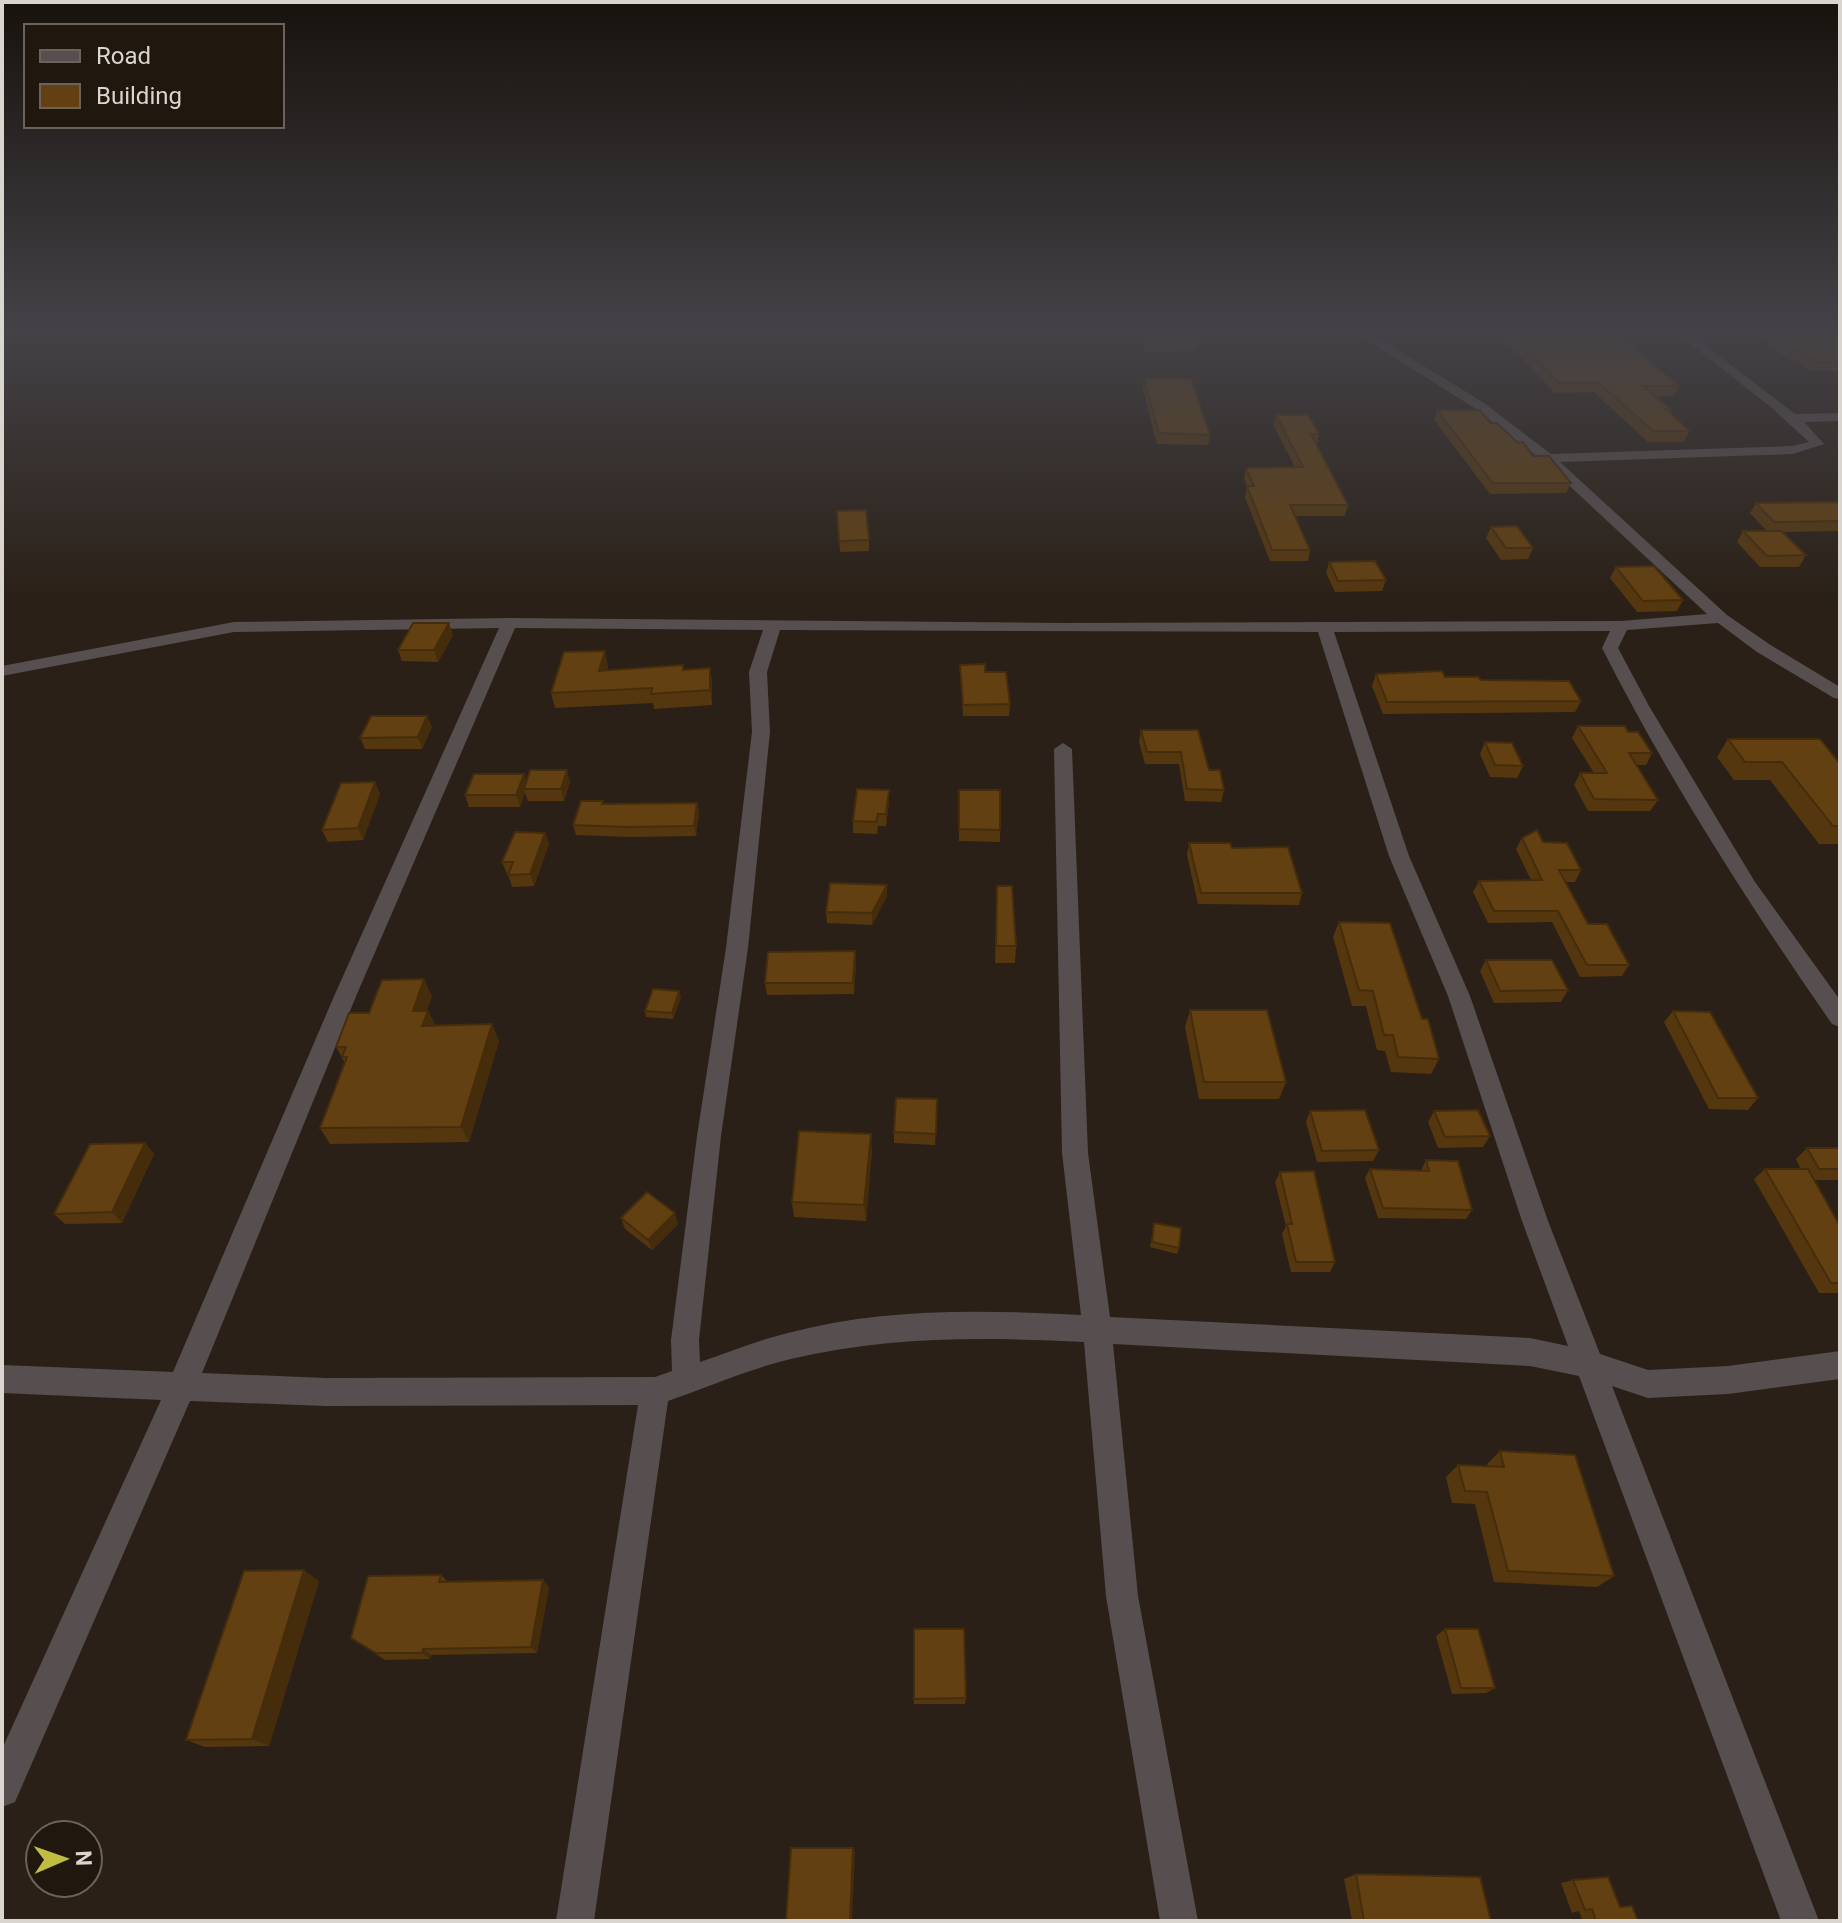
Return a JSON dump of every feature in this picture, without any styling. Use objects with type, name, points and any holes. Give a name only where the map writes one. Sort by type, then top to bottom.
[{"type":"street","points":[[1499,421],[1548,458],[1721,618],[1763,648],[1840,694]]},
{"type":"street","points":[[1548,458],[1793,450],[1817,444],[1815,438],[1794,421]]},
{"type":"street","points":[[2,671],[234,627],[509,623],[1621,626],[1721,618]]},
{"type":"street","points":[[2,1789],[181,1388],[346,994],[509,623]]},
{"type":"street","points":[[687,1378],[687,1324],[709,1136],[737,948],[761,732],[758,672],[773,625]]},
{"type":"street","points":[[1324,626],[1399,856],[1459,996],[1587,1364],[1800,1921]]},
{"type":"street","points":[[1621,626],[1610,648],[1640,706],[1748,887],[1840,1018]]},
{"type":"street","points":[[1063,749],[1075,1153],[1097,1328],[1122,1596],[1179,1921]]},
{"type":"street","points":[[2,1379],[326,1392],[655,1391],[789,1346],[890,1328],[990,1324],[1530,1352],[1587,1364],[1648,1384],[1728,1380],[1840,1365]]},
{"type":"street","points":[[575,1921],[655,1391]]},
{"type":"building","points":[[1156,421],[1205,421],[1210,435],[1159,433]]},
{"type":"building","points":[[1279,421],[1311,421],[1319,434],[1311,434],[1348,505],[1290,505],[1310,550],[1272,550],[1247,486],[1254,486],[1246,468],[1303,467]]},
{"type":"building","points":[[1445,421],[1497,423],[1518,443],[1523,442],[1533,456],[1549,456],[1571,483],[1493,483]]},
{"type":"building","points":[[1641,421],[1678,421],[1689,431],[1653,431]]},
{"type":"building","points":[[1837,502],[1840,505],[1840,521],[1774,522],[1756,503]]},
{"type":"building","points":[[866,510],[869,540],[839,541],[837,511]]},
{"type":"building","points":[[1517,526],[1533,548],[1506,548],[1491,527]]},
{"type":"building","points":[[1743,531],[1781,531],[1806,555],[1767,556]]},
{"type":"building","points":[[1375,561],[1386,580],[1338,581],[1329,562]]},
{"type":"building","points":[[1654,566],[1683,600],[1643,601],[1616,567]]},
{"type":"building","points":[[413,623],[449,623],[434,650],[398,650]]},
{"type":"building","points":[[605,651],[599,671],[683,665],[683,670],[710,668],[710,690],[651,694],[652,688],[551,693],[564,652]]},
{"type":"building","points":[[985,664],[985,672],[1006,672],[1010,704],[963,705],[960,665]]},
{"type":"building","points":[[1442,671],[1445,677],[1478,677],[1481,680],[1569,681],[1581,701],[1387,702],[1376,674]]},
{"type":"building","points":[[371,716],[427,716],[418,737],[360,738]]},
{"type":"building","points":[[1578,726],[1625,726],[1628,732],[1638,732],[1652,753],[1629,753],[1658,800],[1594,799],[1580,773],[1607,773]]},
{"type":"building","points":[[1141,730],[1198,730],[1209,770],[1220,770],[1224,790],[1187,789],[1181,752],[1147,752]]},
{"type":"building","points":[[1728,739],[1820,739],[1840,764],[1840,826],[1833,826],[1782,762],[1745,762]]},
{"type":"building","points":[[1485,742],[1512,743],[1523,766],[1495,765]]},
{"type":"building","points":[[530,770],[567,770],[561,789],[524,789]]},
{"type":"building","points":[[474,774],[524,774],[516,795],[465,795]]},
{"type":"building","points":[[375,782],[358,828],[322,830],[341,783]]},
{"type":"building","points":[[857,789],[889,790],[886,814],[878,814],[876,822],[853,821]]},
{"type":"building","points":[[959,790],[1000,790],[1000,830],[959,829]]},
{"type":"building","points":[[581,801],[603,801],[602,804],[697,803],[694,826],[573,825]]},
{"type":"building","points":[[1537,830],[1543,842],[1567,843],[1581,870],[1559,870],[1588,924],[1607,924],[1629,965],[1587,965],[1558,911],[1494,911],[1479,881],[1542,880],[1522,838]]},
{"type":"building","points":[[515,832],[545,833],[530,874],[508,875],[513,862],[502,862]]},
{"type":"building","points":[[1189,843],[1230,843],[1232,848],[1288,847],[1302,893],[1201,893]]},
{"type":"building","points":[[830,883],[887,885],[872,913],[826,912]]},
{"type":"building","points":[[997,886],[1012,886],[1016,946],[996,946]]},
{"type":"building","points":[[1339,922],[1390,923],[1422,1019],[1428,1019],[1439,1059],[1398,1057],[1393,1035],[1384,1035],[1373,991],[1359,990]]},
{"type":"building","points":[[855,951],[853,983],[765,983],[768,952]]},
{"type":"building","points":[[1486,960],[1552,960],[1568,990],[1500,991]]},
{"type":"building","points":[[424,979],[413,1011],[428,1011],[422,1026],[492,1024],[461,1127],[320,1128],[347,1057],[342,1057],[346,1047],[336,1047],[349,1013],[369,1013],[382,980]]},
{"type":"building","points":[[653,989],[679,991],[672,1013],[645,1011]]},
{"type":"building","points":[[1190,1010],[1267,1010],[1286,1082],[1204,1082]]},
{"type":"building","points":[[1673,1011],[1710,1012],[1758,1098],[1718,1098]]},
{"type":"building","points":[[896,1098],[937,1099],[936,1134],[894,1132]]},
{"type":"building","points":[[1365,1110],[1379,1150],[1322,1151],[1310,1111]]},
{"type":"building","points":[[1478,1110],[1490,1136],[1445,1137],[1434,1111]]},
{"type":"building","points":[[799,1131],[871,1134],[864,1205],[792,1202]]},
{"type":"building","points":[[145,1143],[112,1212],[54,1214],[90,1144]]},
{"type":"building","points":[[1807,1148],[1840,1148],[1840,1169],[1819,1169]]},
{"type":"building","points":[[1426,1160],[1458,1161],[1472,1210],[1383,1208],[1370,1169],[1429,1171]]},
{"type":"building","points":[[1765,1169],[1808,1169],[1840,1226],[1840,1283],[1831,1283]]},
{"type":"building","points":[[1314,1171],[1335,1262],[1296,1262],[1287,1224],[1292,1224],[1280,1172]]},
{"type":"building","points":[[647,1192],[675,1213],[648,1240],[621,1218]]},
{"type":"building","points":[[1154,1223],[1181,1228],[1179,1248],[1152,1242]]},
{"type":"building","points":[[1500,1451],[1575,1455],[1614,1576],[1508,1571],[1487,1492],[1465,1491],[1458,1465],[1504,1467]]},
{"type":"building","points":[[304,1570],[252,1739],[186,1740],[244,1571]]},
{"type":"building","points":[[441,1575],[439,1582],[543,1580],[531,1647],[376,1653],[351,1638],[368,1576]]},
{"type":"building","points":[[914,1629],[964,1629],[966,1698],[914,1699]]},
{"type":"building","points":[[1445,1629],[1478,1629],[1495,1688],[1461,1688]]},
{"type":"building","points":[[791,1848],[853,1848],[850,1921],[786,1921]]},
{"type":"building","points":[[1356,1874],[1480,1877],[1491,1921],[1364,1921]]},
{"type":"building","points":[[1608,1877],[1620,1907],[1632,1906],[1638,1921],[1596,1921],[1592,1909],[1585,1910],[1573,1880]]}]
